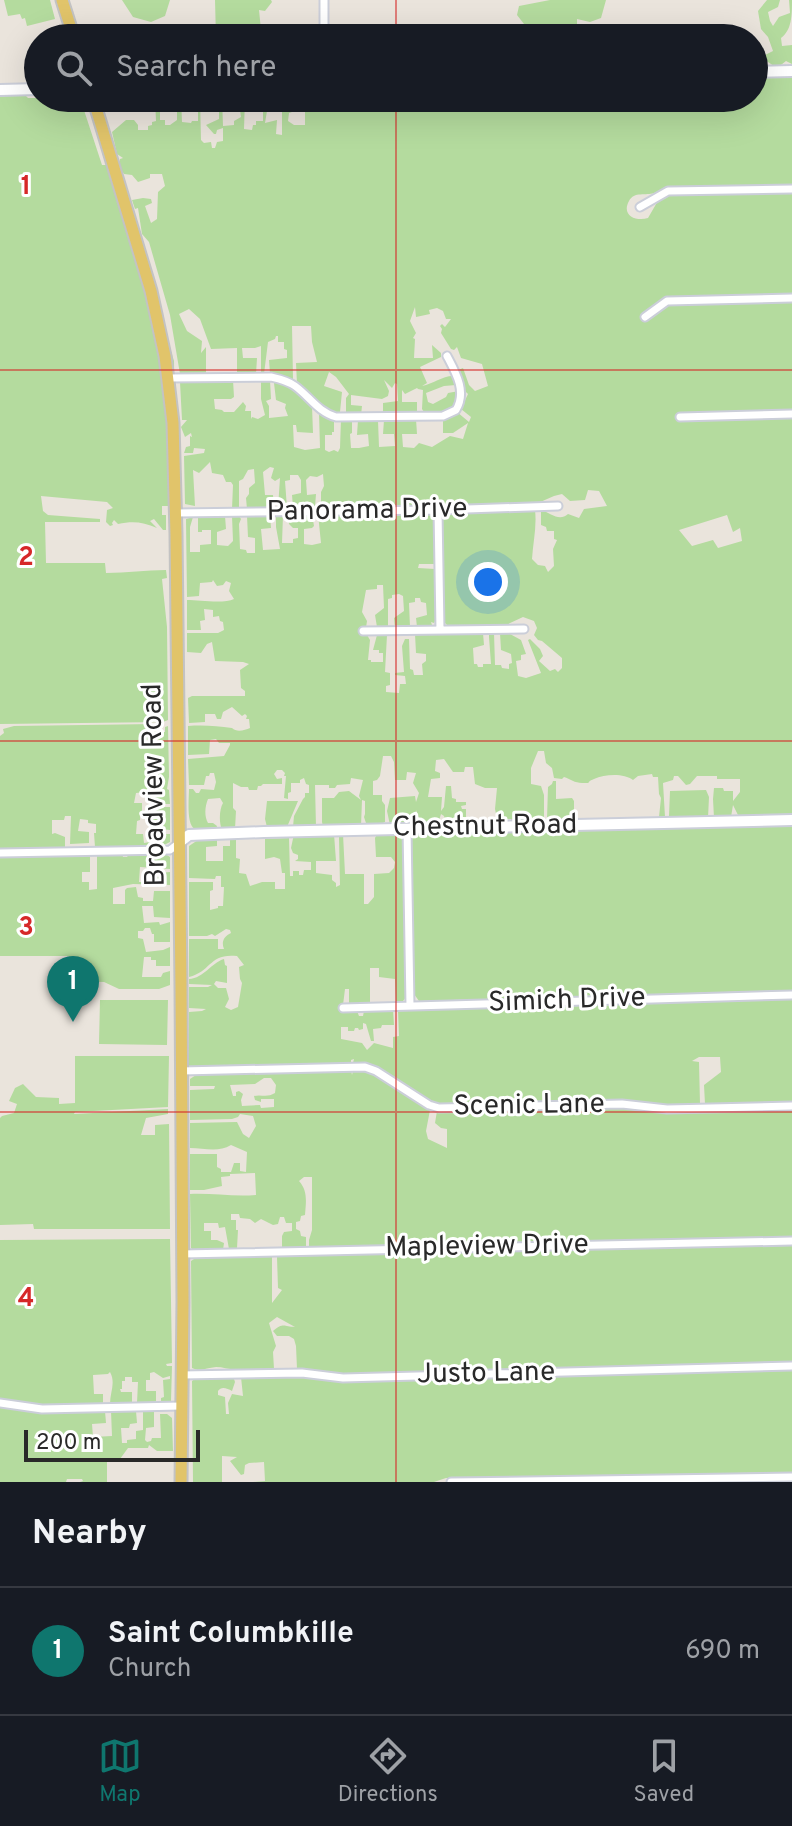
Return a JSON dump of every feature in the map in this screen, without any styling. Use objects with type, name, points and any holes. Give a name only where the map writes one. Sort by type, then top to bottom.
[{"type":"main road","points":[[62,0],[70,24]]},
{"type":"main road","name":"Broadview Road","points":[[97,112],[151,291],[168,378],[174,441],[180,842],[181,1482]]},
{"type":"street","points":[[324,0],[324,24]]},
{"type":"street","points":[[768,72],[792,71]]},
{"type":"street","points":[[0,90],[24,89]]},
{"type":"street","points":[[640,207],[668,191],[792,189]]},
{"type":"street","points":[[645,317],[667,301],[792,298]]},
{"type":"street","points":[[168,378],[271,377],[284,380],[318,408],[336,417],[443,416],[456,410],[462,397],[447,356]]},
{"type":"street","points":[[680,417],[792,414]]},
{"type":"street","name":"Panorama Drive","points":[[176,513],[558,506]]},
{"type":"street","points":[[438,510],[440,630]]},
{"type":"street","points":[[363,631],[524,629]]},
{"type":"street","name":"Chestnut Road","points":[[180,842],[189,835],[792,820]]},
{"type":"street","points":[[407,828],[410,1006]]},
{"type":"street","points":[[0,853],[170,850],[180,842]]},
{"type":"street","name":"Simich Drive","points":[[343,1008],[792,995]]},
{"type":"street","name":"Scenic Lane","points":[[181,1071],[365,1067],[439,1108],[618,1104],[667,1109],[792,1106]]},
{"type":"street","name":"Mapleview Drive","points":[[182,1254],[792,1241]]},
{"type":"street","name":"Justo Lane","points":[[181,1375],[304,1373],[343,1378],[792,1366]]},
{"type":"street","points":[[0,1403],[42,1409],[181,1406]]},
{"type":"street","points":[[451,1482],[792,1477]]},
{"type":"green space","points":[[4,0],[50,0],[55,19],[26,24],[20,14],[8,16]]},
{"type":"green space","points":[[122,0],[170,0],[165,16],[151,22],[133,17]]},
{"type":"green space","points":[[215,0],[272,2],[265,11],[259,10],[260,24],[216,24]]},
{"type":"green space","points":[[550,0],[606,0],[601,18],[590,22],[577,19],[577,24],[524,24],[517,15],[519,6]]},
{"type":"green space","points":[[767,0],[780,0],[778,7],[768,12],[773,26],[779,17],[790,13],[789,0],[792,0],[789,26],[781,38],[782,46],[792,45],[792,64],[786,61],[777,68],[768,62],[768,54],[773,51],[768,24],[760,24],[758,11]]},
{"type":"green space","points":[[792,74],[792,185],[667,187],[656,193],[634,196],[627,210],[635,218],[648,218],[659,199],[668,194],[792,192],[792,817],[739,817],[733,805],[731,817],[714,818],[714,788],[733,791],[733,801],[740,792],[740,779],[697,776],[686,785],[674,776],[673,780],[663,783],[665,817],[660,819],[658,777],[652,774],[633,780],[609,775],[588,783],[564,777],[554,778],[544,751],[538,751],[531,768],[531,784],[541,786],[544,795],[542,822],[513,822],[506,819],[504,823],[498,823],[495,809],[497,788],[475,784],[473,767],[465,767],[464,772],[453,772],[444,759],[436,760],[435,771],[440,773],[440,778],[431,779],[428,797],[442,797],[441,811],[446,786],[451,786],[452,798],[456,802],[466,802],[461,806],[466,809],[466,823],[446,823],[441,814],[438,824],[421,824],[416,810],[414,825],[390,825],[387,811],[390,798],[415,796],[416,802],[419,793],[413,783],[416,773],[407,772],[406,780],[395,780],[391,756],[383,756],[380,776],[373,781],[373,795],[382,795],[385,822],[376,825],[366,823],[365,801],[362,800],[361,826],[323,826],[322,798],[334,798],[339,792],[349,791],[361,800],[363,780],[351,778],[350,784],[335,788],[315,785],[316,827],[293,827],[294,816],[305,793],[309,793],[309,785],[304,778],[300,783],[291,783],[288,799],[284,798],[286,776],[282,770],[277,770],[274,774],[277,779],[282,778],[282,784],[263,784],[257,790],[249,790],[233,783],[235,829],[222,830],[220,816],[223,803],[220,798],[208,799],[206,808],[208,823],[217,826],[216,830],[202,831],[192,827],[189,789],[196,793],[201,789],[214,790],[216,782],[214,773],[210,773],[204,785],[189,785],[188,759],[224,756],[230,743],[210,740],[209,754],[188,755],[188,726],[239,731],[250,728],[247,716],[242,716],[232,707],[223,712],[221,719],[217,719],[215,714],[205,714],[205,722],[189,723],[188,698],[245,696],[241,688],[240,670],[249,664],[215,661],[212,642],[201,653],[187,652],[187,633],[218,633],[224,630],[219,616],[213,617],[213,610],[204,609],[205,620],[200,621],[201,630],[187,630],[187,600],[218,602],[234,599],[229,591],[231,583],[226,581],[217,586],[213,580],[200,583],[199,596],[187,597],[186,519],[193,517],[190,552],[200,552],[200,545],[211,544],[211,530],[198,532],[198,517],[225,516],[226,529],[217,532],[217,545],[228,546],[233,541],[232,516],[239,516],[240,549],[255,553],[255,538],[248,537],[247,516],[270,515],[271,528],[261,529],[263,550],[280,549],[276,515],[283,515],[282,543],[293,543],[293,539],[298,538],[298,528],[289,524],[288,515],[312,514],[314,526],[304,529],[304,544],[312,545],[321,543],[318,514],[429,513],[434,520],[434,564],[419,564],[418,568],[435,569],[434,623],[417,627],[416,618],[427,615],[426,603],[415,598],[415,602],[409,603],[410,627],[395,628],[394,618],[404,611],[403,596],[399,594],[388,599],[388,627],[377,627],[375,615],[384,608],[383,585],[366,590],[362,612],[367,621],[365,634],[370,640],[368,660],[383,662],[383,653],[373,650],[377,635],[387,635],[385,672],[390,673],[390,685],[386,686],[386,692],[399,693],[400,684],[406,684],[405,676],[395,673],[404,672],[402,646],[405,639],[409,639],[410,669],[414,675],[423,675],[422,664],[426,661],[426,654],[416,653],[415,634],[483,633],[484,645],[473,648],[474,664],[483,667],[483,664],[491,664],[489,633],[494,633],[495,665],[509,669],[511,654],[501,650],[500,633],[510,634],[521,640],[526,654],[516,661],[518,676],[526,678],[541,673],[530,639],[543,656],[539,661],[550,671],[555,669],[558,672],[562,668],[562,658],[534,635],[537,628],[534,621],[523,617],[504,626],[454,627],[443,621],[441,520],[446,512],[535,510],[532,559],[538,565],[545,566],[548,572],[554,566],[553,549],[557,540],[554,539],[554,531],[547,531],[541,525],[541,510],[558,517],[568,514],[579,518],[584,509],[607,506],[599,491],[588,490],[585,500],[570,501],[562,494],[538,503],[321,507],[323,474],[310,476],[306,480],[307,495],[316,494],[315,507],[293,507],[292,495],[301,493],[301,480],[298,475],[290,475],[290,480],[285,481],[287,508],[278,508],[280,478],[275,481],[271,478],[274,468],[270,467],[263,472],[265,495],[273,495],[274,508],[247,509],[249,488],[255,483],[254,469],[248,470],[239,481],[239,509],[232,509],[233,485],[226,482],[223,475],[212,473],[210,462],[199,473],[193,470],[195,506],[185,504],[184,456],[204,453],[205,449],[194,448],[193,453],[184,453],[192,437],[191,433],[185,437],[181,427],[187,420],[182,420],[180,382],[233,380],[234,397],[214,399],[215,409],[234,412],[243,402],[245,411],[251,411],[251,419],[265,415],[261,379],[270,380],[271,399],[266,401],[269,418],[288,416],[286,404],[276,400],[274,383],[275,380],[288,385],[312,406],[313,433],[297,432],[296,425],[293,425],[294,447],[305,450],[320,448],[319,412],[334,420],[334,432],[325,435],[325,450],[329,452],[338,452],[340,448],[341,419],[352,421],[351,448],[369,446],[368,434],[357,435],[358,420],[378,421],[379,447],[395,446],[394,434],[383,434],[384,420],[416,419],[417,434],[402,434],[403,447],[414,448],[419,443],[432,447],[450,436],[463,439],[468,423],[453,433],[443,433],[443,418],[457,412],[469,422],[471,417],[461,409],[468,394],[463,389],[465,386],[458,370],[463,368],[469,385],[475,391],[488,386],[482,364],[461,358],[457,347],[451,349],[441,333],[440,326],[445,327],[451,319],[446,319],[443,311],[437,308],[429,310],[430,314],[416,317],[415,307],[410,321],[416,333],[413,338],[414,358],[433,358],[432,345],[441,353],[441,357],[420,367],[427,383],[422,386],[453,376],[456,385],[426,393],[428,402],[433,404],[448,393],[459,391],[452,408],[442,413],[424,412],[423,390],[417,388],[405,394],[402,390],[402,402],[417,402],[417,414],[383,415],[383,403],[398,401],[397,384],[392,388],[384,380],[388,396],[382,399],[351,395],[351,405],[362,406],[361,415],[346,414],[349,394],[329,372],[324,386],[342,392],[340,412],[322,406],[297,384],[296,363],[317,362],[311,326],[292,326],[293,379],[270,374],[269,360],[287,358],[284,342],[278,342],[278,336],[268,342],[264,374],[261,374],[261,346],[242,348],[243,358],[257,358],[256,374],[237,374],[237,348],[211,349],[200,319],[189,309],[179,314],[187,331],[202,341],[201,353],[206,347],[206,375],[180,374],[170,315],[149,242],[142,234],[138,208],[135,209],[132,200],[151,199],[152,203],[145,206],[151,223],[157,219],[158,192],[165,186],[162,174],[150,174],[150,178],[138,182],[132,175],[124,174],[119,166],[123,158],[117,154],[112,132],[126,120],[134,120],[138,130],[148,130],[148,126],[156,121],[156,112],[160,112],[160,120],[165,120],[165,125],[170,125],[177,120],[177,112],[182,112],[182,122],[191,123],[198,121],[200,112],[201,140],[211,142],[212,148],[215,148],[217,142],[223,141],[223,128],[214,134],[206,125],[219,119],[219,112],[222,112],[223,126],[234,125],[234,121],[241,117],[240,112],[245,112],[244,129],[252,130],[256,121],[263,121],[263,112],[267,112],[265,123],[277,120],[276,134],[282,135],[282,112],[292,112],[288,121],[294,125],[305,125],[305,112],[768,112],[768,75]],"holes":[[[727,515],[733,532],[740,528],[742,541],[718,548],[713,540],[692,546],[679,530]]]},
{"type":"green space","points":[[24,94],[24,112],[85,112],[102,165],[114,165],[174,361],[176,506],[162,506],[162,515],[166,515],[166,530],[154,519],[150,521],[157,528],[138,523],[118,524],[114,520],[110,526],[106,522],[107,510],[113,508],[107,502],[41,496],[43,511],[48,515],[100,519],[100,522],[45,522],[46,563],[105,563],[106,573],[166,570],[167,578],[162,579],[167,627],[168,720],[163,722],[0,724],[0,95]]},
{"type":"green space","points":[[155,724],[158,732],[165,732],[168,726],[167,789],[170,804],[154,804],[154,791],[136,793],[134,803],[142,803],[142,811],[170,807],[170,830],[152,828],[152,816],[140,816],[136,834],[143,834],[144,843],[150,842],[153,834],[170,834],[170,842],[162,846],[95,847],[96,824],[80,819],[78,831],[89,832],[89,843],[70,844],[71,816],[65,816],[64,820],[52,820],[52,834],[65,837],[65,855],[90,855],[90,872],[82,872],[82,882],[89,882],[89,890],[97,889],[97,854],[122,854],[127,857],[129,854],[164,853],[170,857],[170,869],[140,867],[139,882],[152,882],[153,878],[159,877],[159,873],[170,872],[170,885],[133,884],[113,888],[113,904],[125,904],[127,888],[136,887],[138,897],[143,901],[153,901],[154,891],[170,891],[170,918],[154,917],[153,906],[142,906],[144,923],[159,922],[160,925],[170,922],[170,942],[154,942],[150,928],[138,931],[138,938],[143,939],[146,952],[170,947],[170,966],[156,966],[156,960],[144,957],[142,977],[161,977],[170,971],[170,985],[159,989],[119,989],[104,982],[72,981],[69,956],[0,956],[0,736],[4,733],[3,729],[14,726]]},
{"type":"green space","points":[[556,781],[556,799],[572,798],[574,801],[572,821],[547,819],[548,787]]},
{"type":"green space","points":[[706,790],[709,797],[708,818],[670,819],[670,791]]},
{"type":"green space","points":[[267,801],[298,801],[287,827],[267,827]]},
{"type":"green space","points":[[792,825],[792,990],[660,994],[645,998],[642,994],[419,1001],[414,994],[410,840],[417,833]]},
{"type":"green space","points":[[294,834],[334,834],[336,861],[316,861],[316,873],[332,875],[336,887],[340,885],[339,837],[343,834],[345,874],[364,874],[364,904],[374,897],[374,874],[389,873],[394,868],[395,862],[391,857],[376,857],[377,834],[399,834],[403,842],[407,996],[403,1001],[396,1001],[395,979],[379,977],[379,968],[370,968],[370,1003],[349,1003],[349,989],[345,989],[341,1006],[343,1011],[357,1011],[359,1016],[363,1016],[364,1011],[393,1009],[394,1025],[373,1029],[374,1041],[371,1041],[366,1024],[363,1023],[363,1029],[355,1028],[354,1031],[341,1027],[341,1039],[362,1043],[367,1050],[374,1043],[393,1048],[393,1037],[399,1036],[398,1010],[792,998],[792,1102],[705,1104],[704,1085],[721,1072],[720,1057],[699,1057],[692,1061],[699,1062],[700,1104],[664,1105],[621,1100],[435,1103],[375,1067],[353,1063],[354,1059],[351,1064],[189,1066],[189,1012],[206,1009],[189,1008],[189,987],[212,985],[189,984],[189,979],[224,959],[227,983],[216,981],[214,984],[218,988],[226,988],[229,999],[225,1007],[231,1010],[238,1007],[242,983],[239,967],[244,965],[237,956],[221,957],[189,977],[189,939],[218,939],[218,949],[224,949],[224,940],[231,933],[226,929],[215,936],[189,936],[189,882],[213,882],[210,910],[223,906],[224,887],[221,887],[221,876],[215,879],[189,878],[189,846],[198,840],[217,840],[217,846],[206,847],[206,861],[223,861],[223,846],[230,846],[230,840],[236,840],[239,873],[246,874],[250,886],[275,882],[275,889],[285,889],[285,873],[282,873],[280,859],[265,859],[265,839],[289,838],[290,876],[293,876],[293,871],[303,875],[304,870],[311,870],[311,862],[295,861],[298,855],[291,848]]},
{"type":"green space","points":[[100,1000],[168,1000],[167,1045],[99,1044]]},
{"type":"green space","points":[[75,1056],[169,1056],[168,1107],[74,1114],[168,1109],[168,1114],[146,1118],[141,1135],[155,1135],[155,1125],[169,1124],[170,1229],[34,1229],[33,1224],[0,1225],[0,1118],[14,1113],[17,1104],[9,1101],[15,1088],[23,1084],[36,1097],[59,1098],[59,1104],[75,1103]]},
{"type":"green space","points":[[351,1070],[352,1075],[353,1071],[374,1075],[430,1110],[426,1131],[428,1139],[447,1148],[447,1129],[435,1123],[437,1111],[622,1107],[673,1113],[792,1109],[792,1237],[458,1245],[792,1244],[792,1363],[363,1375],[297,1369],[294,1339],[277,1336],[273,1331],[282,1326],[295,1327],[277,1317],[269,1323],[276,1346],[273,1352],[274,1369],[240,1371],[219,1367],[192,1368],[191,1261],[197,1257],[272,1256],[272,1303],[282,1290],[278,1288],[277,1257],[424,1252],[309,1248],[312,1177],[299,1181],[305,1193],[306,1206],[305,1215],[296,1222],[296,1229],[306,1237],[306,1248],[282,1249],[284,1232],[292,1231],[292,1223],[286,1223],[284,1217],[273,1225],[261,1219],[255,1223],[240,1218],[239,1214],[231,1214],[231,1220],[236,1220],[238,1230],[237,1248],[229,1249],[225,1227],[219,1228],[218,1223],[204,1223],[204,1231],[211,1231],[211,1240],[224,1243],[223,1250],[193,1250],[190,1194],[256,1195],[255,1173],[230,1174],[221,1177],[222,1186],[190,1190],[190,1154],[217,1154],[217,1167],[221,1172],[231,1172],[234,1163],[240,1163],[240,1171],[246,1172],[247,1152],[231,1145],[216,1149],[190,1148],[190,1123],[237,1122],[249,1138],[256,1126],[253,1116],[240,1114],[232,1119],[190,1120],[190,1090],[214,1089],[215,1086],[190,1086],[190,1079],[196,1075]],"holes":[[[264,1078],[271,1078],[276,1085],[275,1093],[254,1096],[261,1102],[261,1099],[274,1099],[274,1107],[242,1106],[243,1094],[239,1091],[233,1096],[230,1085],[255,1084]]]},
{"type":"green space","points":[[170,1239],[172,1363],[166,1364],[172,1366],[171,1401],[161,1403],[164,1397],[163,1380],[170,1379],[170,1376],[163,1378],[154,1372],[150,1373],[150,1380],[146,1380],[146,1391],[156,1391],[156,1402],[137,1403],[138,1382],[132,1382],[132,1377],[125,1377],[120,1389],[121,1392],[132,1392],[132,1404],[110,1404],[113,1384],[110,1372],[93,1375],[94,1394],[103,1394],[103,1403],[44,1405],[0,1399],[0,1240]]},
{"type":"green space","points":[[792,1370],[792,1472],[446,1478],[434,1482],[253,1482],[265,1481],[264,1462],[245,1465],[244,1474],[241,1475],[230,1461],[237,1457],[222,1456],[222,1482],[193,1482],[192,1381],[196,1378],[233,1376],[232,1391],[221,1388],[218,1391],[218,1395],[225,1397],[226,1414],[229,1414],[228,1403],[232,1394],[243,1396],[241,1377],[308,1376],[343,1381]]},
{"type":"green space","points":[[0,1406],[45,1412],[105,1411],[106,1423],[92,1424],[93,1437],[112,1436],[111,1411],[136,1411],[137,1423],[121,1428],[122,1443],[136,1439],[136,1431],[143,1430],[143,1411],[154,1410],[154,1427],[146,1428],[145,1440],[161,1438],[160,1414],[167,1414],[172,1418],[173,1451],[157,1451],[149,1445],[148,1448],[128,1448],[120,1459],[107,1458],[107,1482],[67,1479],[66,1482],[0,1482]]},
{"type":"place","name":"Saint Columbkille","points":[[73,1022]]}]
